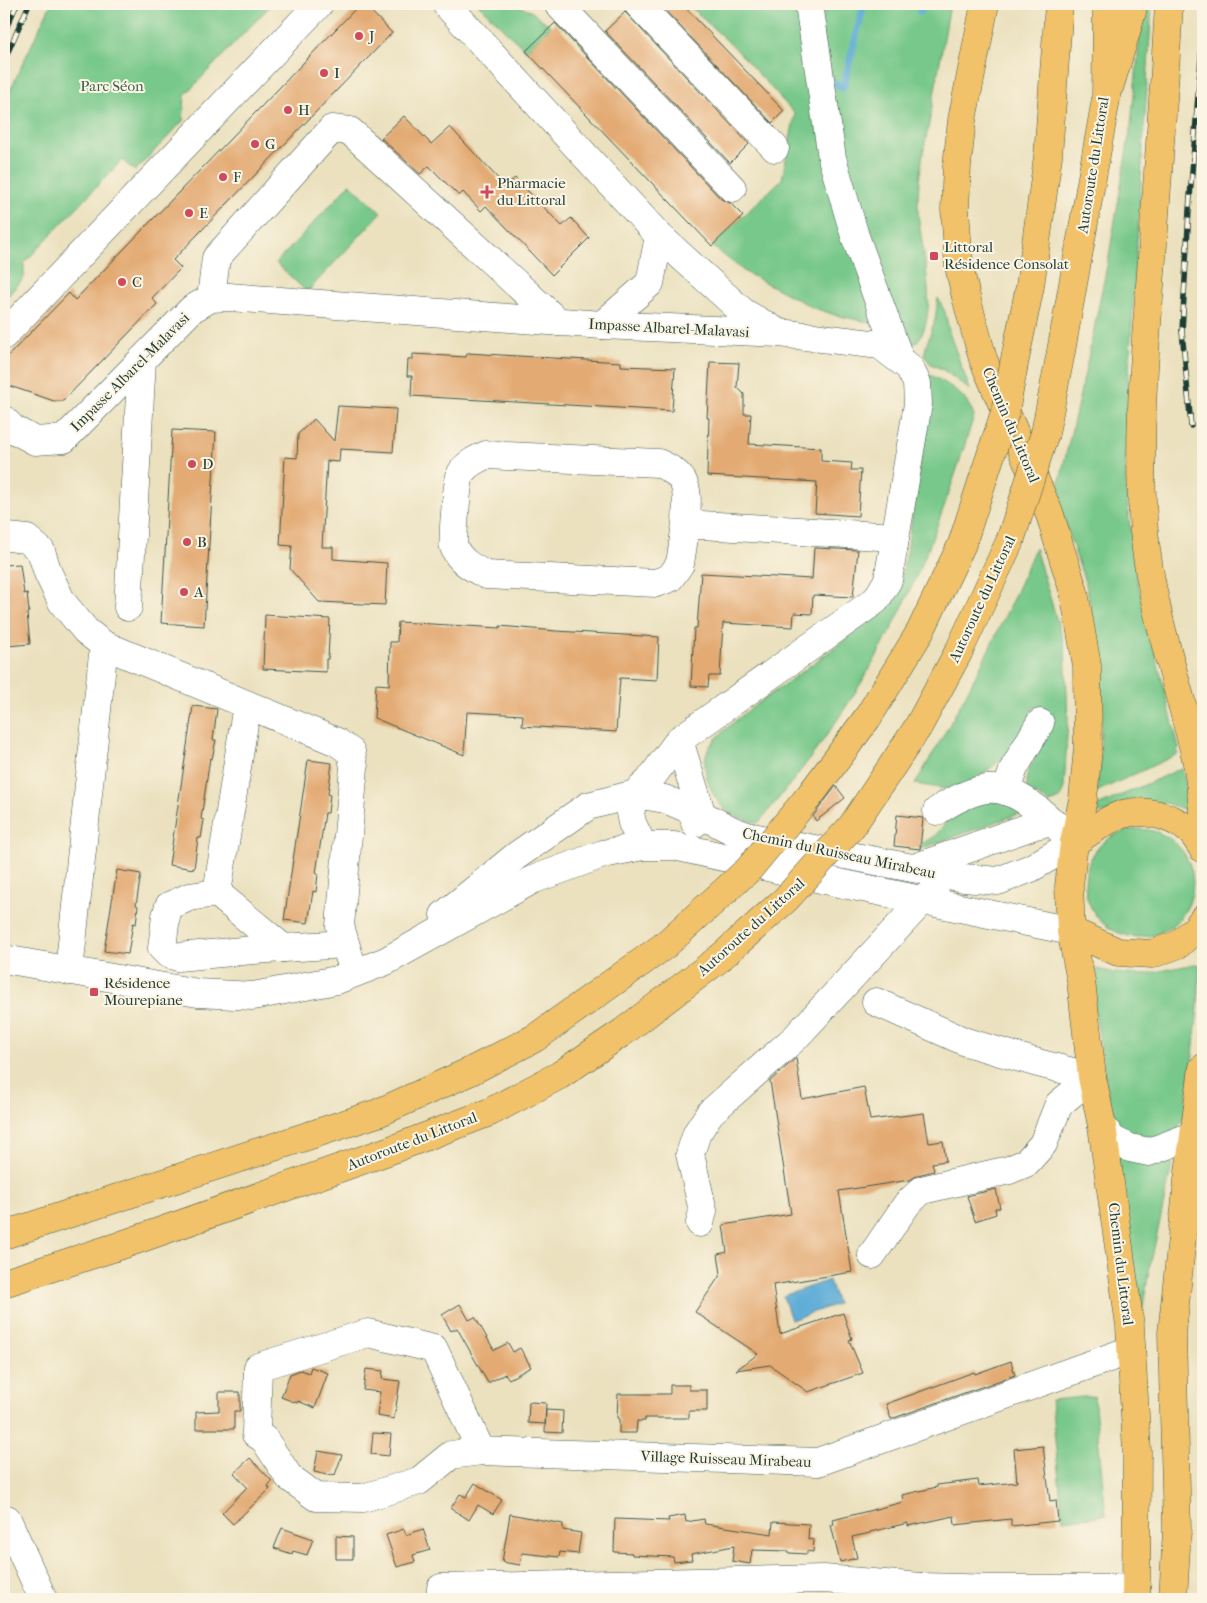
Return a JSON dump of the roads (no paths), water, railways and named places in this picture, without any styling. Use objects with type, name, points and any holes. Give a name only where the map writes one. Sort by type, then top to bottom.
[{"type":"main road","name":"Chemin du Littoral","points":[[985,4],[962,120],[957,165],[955,210],[959,266],[983,359],[1050,515],[1074,592],[1087,666],[1088,748],[1083,799],[1074,843],[1069,886],[1071,931],[1081,981],[1092,1077],[1102,1126],[1130,1326],[1137,1452],[1136,1594]]},
{"type":"main road","points":[[4,1235],[378,1113],[471,1071],[536,1038],[664,946],[749,869],[811,794],[868,717],[920,632],[962,544],[1005,412],[1030,286],[1048,156],[1059,4]]},
{"type":"main road","name":"Autoroute du Littoral","points":[[4,1283],[119,1246],[360,1161],[490,1112],[560,1075],[624,1032],[720,958],[786,899],[852,826],[918,727],[959,651],[1010,542],[1045,433],[1106,98],[1107,4]]},
{"type":"main road","points":[[1106,98],[1132,12],[1132,4]]},
{"type":"main road","points":[[1169,4],[1163,114],[1148,310],[1141,489],[1147,560],[1152,590],[1196,756],[1203,811]]},
{"type":"main road","points":[[1074,843],[1120,815],[1135,812],[1154,814],[1176,821],[1191,832],[1203,849]]},
{"type":"main road","points":[[1071,931],[1118,952],[1152,954],[1179,944],[1203,919]]},
{"type":"main road","points":[[1174,1599],[1177,1530],[1172,1333],[1203,1068]]},
{"type":"street","points":[[4,335],[319,4]]},
{"type":"street","points":[[446,4],[659,236],[742,312],[780,333]]},
{"type":"street","points":[[558,4],[732,188]]},
{"type":"street","points":[[638,4],[775,148]]},
{"type":"street","points":[[809,4],[832,158],[855,236],[900,360]]},
{"type":"street","points":[[210,298],[216,258],[332,129],[350,130],[558,322]]},
{"type":"street","points":[[602,325],[650,283],[659,236]]},
{"type":"street","name":"Impasse Albarel-Malavasi","points":[[4,420],[13,429],[35,441],[64,439],[192,309],[210,298],[229,297],[602,325],[780,333],[880,346],[909,366],[917,383],[918,404],[888,580],[876,600],[680,740],[649,781],[635,794]]},
{"type":"street","points":[[128,606],[142,360]]},
{"type":"street","points":[[486,455],[658,463],[670,468],[680,476],[686,490],[686,524],[680,564],[670,578],[656,583],[486,575],[460,558],[454,546],[458,484],[462,472],[474,460],[486,455]]},
{"type":"street","points":[[686,524],[895,537]]},
{"type":"street","points":[[4,538],[27,539],[41,551],[48,573],[62,602],[86,632],[104,645],[337,742],[351,752],[354,767],[340,926],[354,973]]},
{"type":"street","points":[[69,971],[104,645]]},
{"type":"street","points":[[217,893],[247,705]]},
{"type":"street","points":[[1006,791],[1014,768],[1040,723]]},
{"type":"street","points":[[674,846],[702,815],[680,740]]},
{"type":"street","points":[[937,811],[951,801],[967,794],[987,789],[1006,791],[1026,801],[1053,822],[1074,843]]},
{"type":"street","points":[[635,794],[630,813],[632,823],[643,846]]},
{"type":"street","name":"Chemin du Ruisseau Mirabeau","points":[[386,961],[516,856],[588,806],[635,794],[665,799],[747,836],[964,878],[998,882],[1031,868],[1074,843]]},
{"type":"street","points":[[914,868],[1035,825],[1053,822]]},
{"type":"street","name":"Chemin du Ruisseau Mirabeau","points":[[4,959],[198,993],[253,996],[337,980],[386,961],[532,880],[603,854],[643,846],[674,846],[839,883],[1071,931]]},
{"type":"street","points":[[700,1223],[703,1211],[690,1154],[697,1133],[710,1113],[795,1038],[923,900],[931,894],[977,888],[998,882]]},
{"type":"street","points":[[283,948],[217,893],[190,897],[169,906],[162,948],[168,954],[178,957],[345,944]]},
{"type":"street","points":[[876,1002],[966,1042],[1092,1077]]},
{"type":"street","points":[[872,1255],[907,1204],[922,1190],[1008,1170],[1026,1163],[1043,1144],[1059,1104],[1092,1077]]},
{"type":"street","points":[[1102,1126],[1113,1140],[1130,1148],[1150,1152],[1194,1135]]},
{"type":"street","name":"Village Ruisseau Mirabeau","points":[[482,1451],[434,1349],[368,1333],[258,1367],[256,1434],[264,1439],[289,1477],[316,1497],[363,1498],[419,1481],[451,1455],[482,1451],[818,1462],[1131,1350]]},
{"type":"street","points":[[7,1519],[43,1599]]},
{"type":"street","points":[[441,1599],[441,1588],[824,1579],[922,1593],[1136,1594]]},
{"type":"water","points":[[829,1280],[837,1304],[791,1320],[783,1296]]},
{"type":"waterway","points":[[832,81],[843,88],[864,4]]},
{"type":"waterway","points":[[920,12],[922,4]]},
{"type":"railway","points":[[4,33],[17,4]]},
{"type":"railway","points":[[4,61],[29,4]]},
{"type":"railway","points":[[1191,426],[1182,331],[1203,32]]},
{"type":"place","name":"J","points":[[359,36]]},
{"type":"place","name":"I","points":[[324,73]]},
{"type":"place","name":"H","points":[[288,110]]},
{"type":"place","name":"G","points":[[255,144]]},
{"type":"place","name":"F","points":[[223,177]]},
{"type":"place","name":"Pharmacie du Littoral","points":[[487,192]]},
{"type":"place","name":"E","points":[[189,213]]},
{"type":"place","name":"Littoral Résidence Consolat","points":[[934,256]]},
{"type":"place","name":"C","points":[[122,282]]},
{"type":"place","name":"D","points":[[192,464]]},
{"type":"place","name":"B","points":[[187,542]]},
{"type":"place","name":"A","points":[[184,592]]},
{"type":"place","name":"Résidence Mourepiane","points":[[94,992]]},
{"type":"park label","name":"Parc Séon","points":[[112,86]]}]
